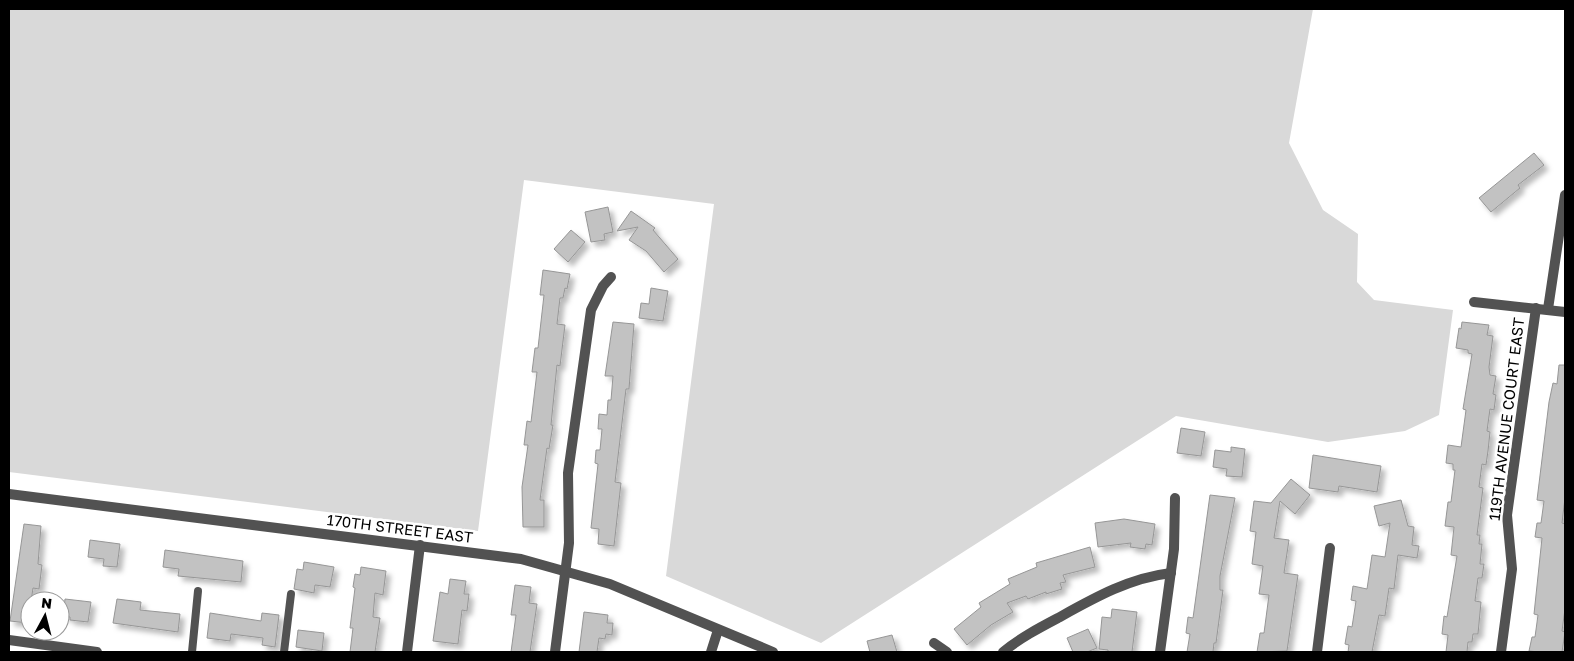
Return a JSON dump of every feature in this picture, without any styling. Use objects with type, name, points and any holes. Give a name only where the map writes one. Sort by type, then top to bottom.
[{"type":"street","name":"119TH AVENUE COURT EAST","points":[[1548,310],[1565,195]]},
{"type":"street","points":[[555,652],[569,544],[568,473],[591,310],[602,286],[611,277]]},
{"type":"street","points":[[1474,302],[1565,312]]},
{"type":"street","name":"119TH AVENUE COURT EAST","points":[[1501,652],[1512,569],[1507,515],[1536,308]]},
{"type":"street","name":"170TH STREET EAST","points":[[9,494],[521,559],[566,570],[610,584],[773,652]]},
{"type":"street","points":[[1160,652],[1171,573],[1175,498]]},
{"type":"street","points":[[407,652],[420,545]]},
{"type":"street","points":[[1318,652],[1330,548]]},
{"type":"street","points":[[1003,652],[1022,637],[1100,595],[1133,580],[1171,573]]},
{"type":"street","points":[[711,652],[718,630]]},
{"type":"street","points":[[9,640],[97,652]]},
{"type":"street","points":[[934,642],[947,652]]},
{"type":"lane","points":[[192,652],[198,591]]},
{"type":"lane","points":[[284,652],[291,594]]},
{"type":"shaded area","points":[[9,9],[1313,9],[1289,143],[1323,210],[1358,234],[1357,282],[1374,300],[1453,310],[1439,415],[1405,431],[1328,442],[1176,416],[821,643],[666,576],[714,204],[524,180],[478,531],[9,472]]},
{"type":"building","points":[[1534,153],[1544,165],[1518,185],[1520,188],[1491,212],[1479,198]]},
{"type":"building","points":[[608,207],[613,232],[604,234],[605,240],[591,242],[585,212]]},
{"type":"building","points":[[631,211],[655,228],[653,230],[678,259],[664,272],[646,251],[629,240],[638,227],[617,231]]},
{"type":"building","points":[[571,230],[585,242],[568,262],[554,249]]},
{"type":"building","points":[[543,270],[570,274],[567,289],[565,288],[563,298],[560,298],[557,324],[565,325],[560,366],[557,365],[551,425],[553,425],[549,449],[547,448],[540,500],[544,500],[544,527],[523,527],[522,487],[528,445],[524,445],[527,421],[531,422],[537,372],[532,372],[535,348],[538,348],[544,295],[540,295]]},
{"type":"building","points":[[651,288],[668,291],[663,321],[639,318],[641,303],[649,304]]},
{"type":"building","points":[[613,322],[634,324],[629,389],[626,389],[615,482],[621,483],[614,546],[598,544],[599,529],[591,528],[598,464],[595,463],[596,450],[600,450],[602,429],[598,429],[599,414],[607,415],[608,400],[611,400],[613,376],[605,376]]},
{"type":"building","points":[[1462,322],[1489,325],[1487,335],[1493,336],[1489,367],[1490,375],[1496,376],[1493,394],[1496,395],[1494,410],[1490,409],[1487,431],[1490,432],[1488,451],[1486,465],[1482,464],[1479,487],[1483,488],[1477,535],[1480,535],[1479,544],[1482,544],[1480,564],[1484,564],[1482,578],[1478,578],[1475,601],[1481,602],[1478,634],[1473,634],[1472,642],[1468,642],[1467,652],[1446,652],[1448,635],[1442,634],[1444,616],[1447,617],[1457,556],[1451,555],[1454,527],[1445,526],[1448,502],[1451,502],[1455,470],[1453,470],[1453,464],[1446,463],[1448,445],[1461,447],[1466,410],[1463,409],[1472,354],[1468,353],[1468,350],[1456,348],[1459,328],[1461,329]]},
{"type":"building","points":[[1559,365],[1565,365],[1565,498],[1562,523],[1565,524],[1565,609],[1562,631],[1565,632],[1562,652],[1539,652],[1529,651],[1532,637],[1535,637],[1538,615],[1534,614],[1542,538],[1535,537],[1537,523],[1541,523],[1544,501],[1537,500],[1549,402],[1553,383],[1557,384]]},
{"type":"building","points":[[1181,428],[1205,432],[1201,456],[1177,453]]},
{"type":"building","points":[[1231,447],[1245,449],[1242,477],[1226,476],[1227,469],[1213,467],[1215,450],[1231,452]]},
{"type":"building","points":[[1313,455],[1381,466],[1377,492],[1339,486],[1338,492],[1309,488]]},
{"type":"building","points":[[1291,479],[1310,495],[1295,514],[1280,501],[1274,538],[1289,540],[1284,573],[1298,575],[1287,651],[1257,652],[1260,633],[1264,633],[1269,595],[1259,594],[1263,566],[1252,564],[1256,532],[1250,531],[1254,501],[1271,503]]},
{"type":"building","points":[[1210,495],[1235,498],[1220,576],[1220,590],[1223,590],[1216,643],[1214,643],[1213,652],[1187,652],[1190,634],[1186,633],[1188,617],[1193,618]]},
{"type":"building","points":[[1401,500],[1408,526],[1414,527],[1412,545],[1419,546],[1417,558],[1398,555],[1394,589],[1389,588],[1385,616],[1379,615],[1372,652],[1348,652],[1349,645],[1345,644],[1348,626],[1352,627],[1356,601],[1351,600],[1353,586],[1367,589],[1372,555],[1385,557],[1390,523],[1379,526],[1374,506]]},
{"type":"building","points":[[1124,519],[1155,524],[1152,545],[1146,544],[1145,549],[1130,547],[1131,543],[1098,547],[1095,523]]},
{"type":"building","points":[[24,524],[41,526],[38,564],[42,565],[39,589],[33,588],[33,591],[20,591],[20,622],[10,621]]},
{"type":"building","points":[[90,540],[120,544],[117,567],[103,566],[104,559],[88,557]]},
{"type":"building","points":[[1090,547],[1095,567],[1063,575],[1066,582],[1060,583],[1062,589],[1046,594],[1046,592],[1028,599],[1026,596],[1007,603],[1013,612],[991,625],[967,645],[954,629],[981,607],[979,603],[1010,584],[1008,579],[1037,567],[1036,563]]},
{"type":"building","points":[[165,550],[243,561],[241,582],[178,576],[179,569],[163,567]]},
{"type":"building","points":[[304,562],[334,567],[330,587],[315,585],[314,593],[294,589],[297,569],[303,570]]},
{"type":"building","points":[[361,567],[386,571],[383,595],[375,593],[373,617],[380,618],[375,652],[350,652],[353,628],[350,628],[355,588],[353,587],[355,574],[360,575]]},
{"type":"building","points":[[450,579],[466,581],[464,594],[469,594],[467,611],[462,610],[458,644],[433,641],[440,592],[448,594]]},
{"type":"building","points":[[515,585],[531,587],[529,603],[537,604],[530,652],[511,652],[516,615],[511,615]]},
{"type":"building","points":[[117,599],[141,602],[140,610],[180,614],[178,632],[113,623]]},
{"type":"building","points":[[70,600],[91,602],[88,622],[70,620]]},
{"type":"building","points":[[1112,609],[1137,612],[1132,652],[1108,652],[1108,650],[1099,649],[1102,617],[1111,618]]},
{"type":"building","points":[[584,612],[608,615],[607,623],[613,623],[612,635],[606,634],[605,639],[599,638],[597,652],[579,652]]},
{"type":"building","points":[[210,613],[261,621],[262,613],[279,615],[275,647],[262,645],[263,638],[231,634],[230,641],[207,638]]},
{"type":"building","points":[[1088,629],[1097,648],[1087,652],[1073,652],[1067,638]]},
{"type":"building","points":[[298,630],[324,633],[322,651],[296,647]]},
{"type":"building","points":[[892,635],[897,652],[870,652],[867,641]]}]
